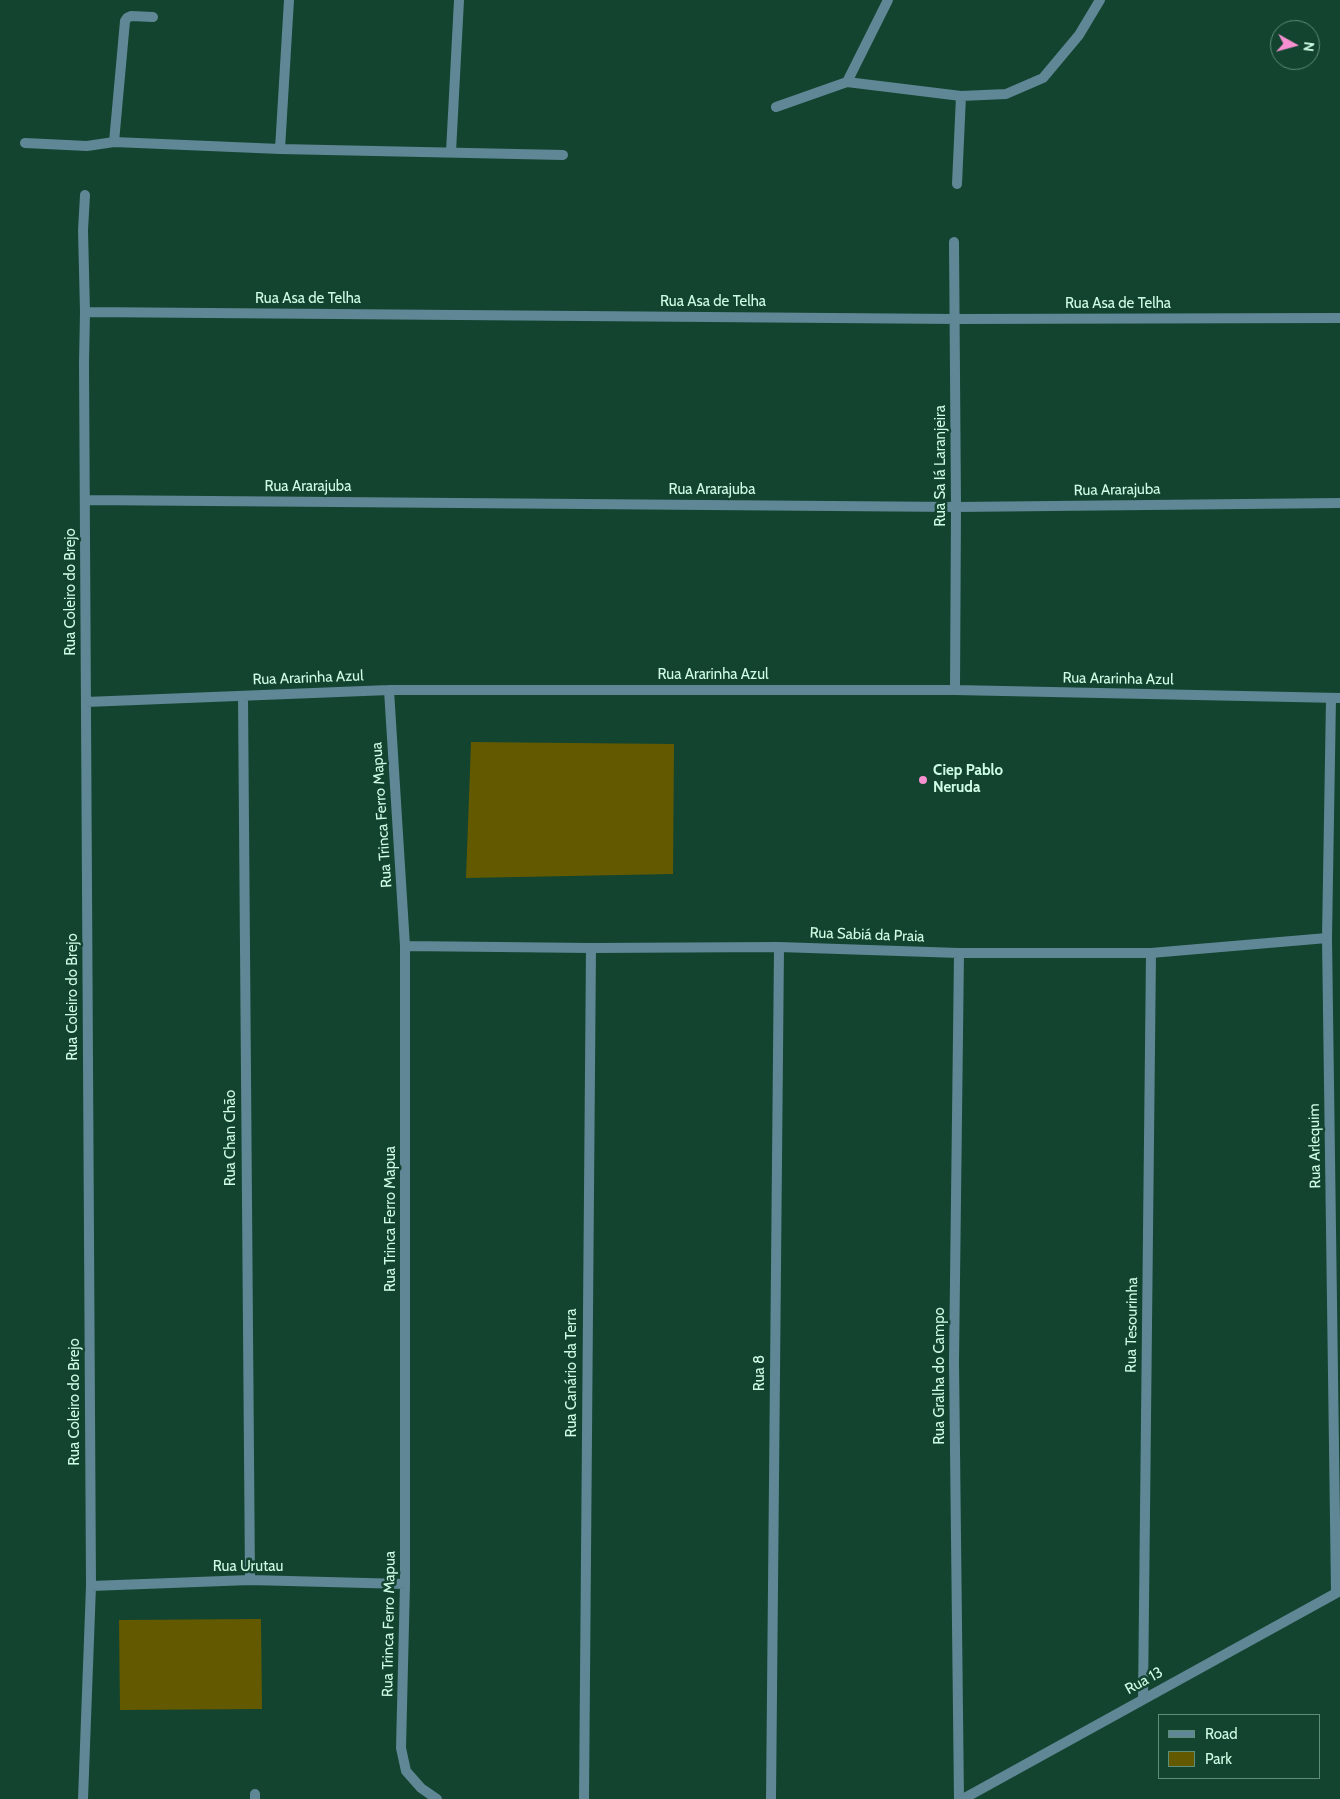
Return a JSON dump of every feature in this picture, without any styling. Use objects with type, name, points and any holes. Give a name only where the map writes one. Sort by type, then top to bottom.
[{"type":"street","points":[[280,149],[289,0]]},
{"type":"street","points":[[451,152],[459,0]]},
{"type":"street","points":[[848,82],[888,0]]},
{"type":"street","points":[[776,107],[848,82],[962,96],[1006,94],[1043,78],[1080,35],[1100,0]]},
{"type":"street","points":[[114,142],[125,21],[131,16],[153,17]]},
{"type":"street","points":[[957,184],[962,96]]},
{"type":"street","points":[[25,143],[87,146],[114,142],[280,149],[563,155]]},
{"type":"street","name":"Rua Coleiro do Brejo","points":[[83,1799],[91,1586],[85,312],[83,230],[85,195]]},
{"type":"street","name":"Rua Sa Iá Laranjeira","points":[[954,242],[956,319],[955,690]]},
{"type":"street","name":"Rua Asa de Telha","points":[[85,312],[956,319],[1340,318]]},
{"type":"street","name":"Rua Ararajuba","points":[[85,500],[956,507],[1340,503]]},
{"type":"street","name":"Rua Ararinha Azul","points":[[86,702],[389,690],[955,690],[1336,698]]},
{"type":"street","name":"Rua Trinca Ferro Mapua","points":[[389,690],[405,946],[405,1584],[401,1748],[406,1772],[421,1788],[436,1799]]},
{"type":"street","name":"Rua Chan Chão","points":[[243,696],[250,1580]]},
{"type":"street","name":"Rua Arlequim","points":[[1336,698],[1327,938],[1338,1592]]},
{"type":"street","name":"Rua Sabiá da Praia","points":[[405,946],[590,948],[778,947],[959,953],[1151,953],[1327,938]]},
{"type":"street","name":"Rua 8","points":[[771,1799],[778,947]]},
{"type":"street","name":"Rua Canário da Terra","points":[[584,1799],[590,948]]},
{"type":"street","name":"Rua Gralha do Campo","points":[[959,953],[954,1362],[959,1799]]},
{"type":"street","name":"Rua Tesourinha","points":[[1143,1698],[1151,953]]},
{"type":"street","name":"Rua Urutau","points":[[91,1586],[250,1580],[405,1584]]},
{"type":"street","name":"Rua 13","points":[[963,1799],[1338,1592]]},
{"type":"green space","points":[[471,742],[674,744],[673,874],[466,878]]},
{"type":"green space","points":[[261,1619],[262,1709],[120,1710],[119,1620]]},
{"type":"place","name":"Ciep Pablo Neruda","points":[[923,780]]}]
